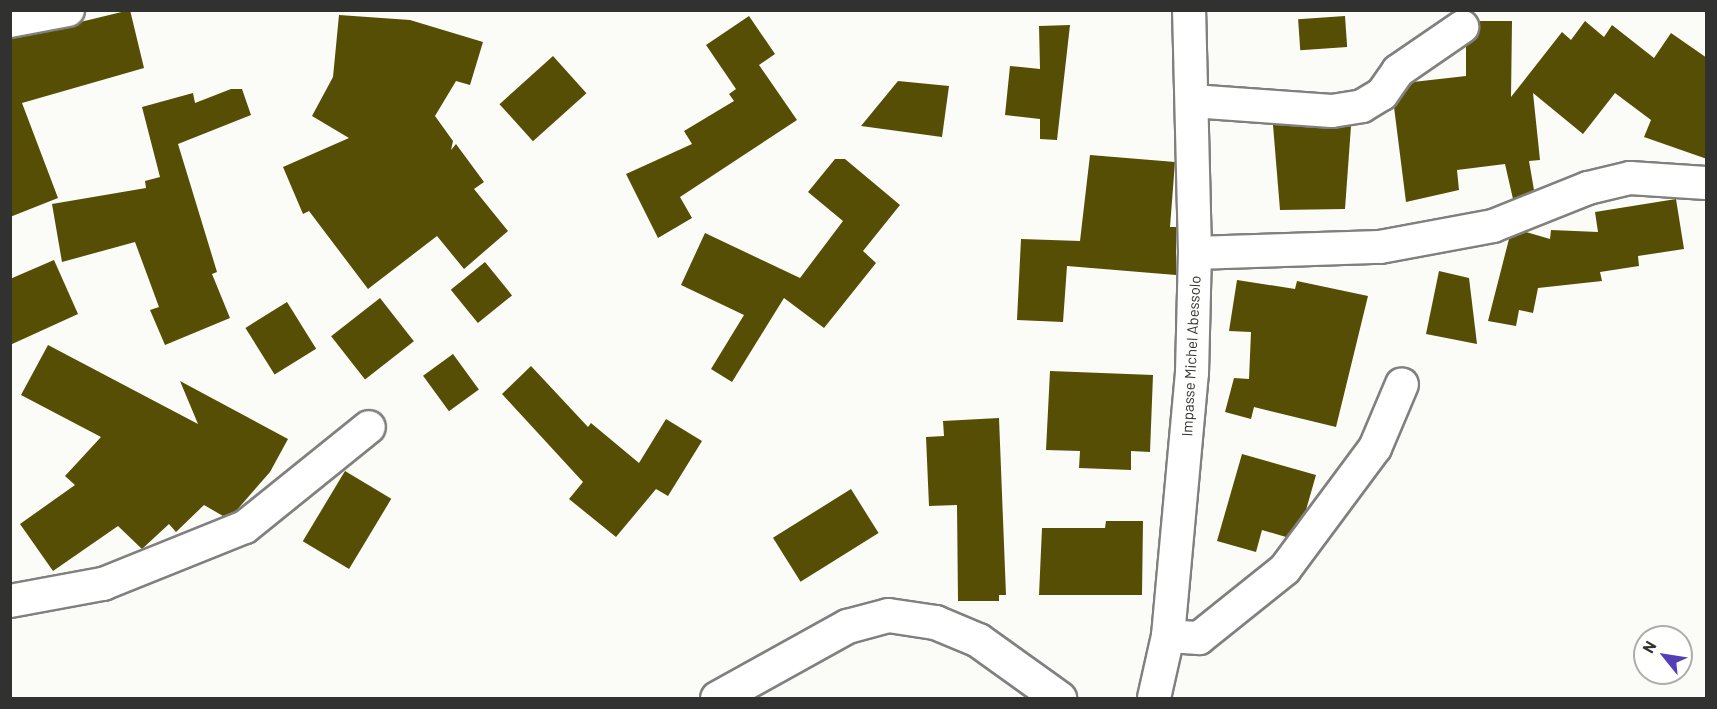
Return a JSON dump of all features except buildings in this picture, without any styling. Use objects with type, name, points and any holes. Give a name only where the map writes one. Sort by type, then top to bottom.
[{"type":"street","points":[[10,21],[68,10]]},
{"type":"street","name":"Impasse Michel Abessolo","points":[[1154,699],[1168,636],[1192,373],[1196,253],[1189,10]]},
{"type":"street","points":[[1192,101],[1332,111],[1362,106],[1382,94],[1398,71],[1462,27]]},
{"type":"street","points":[[1196,253],[1380,247],[1493,226],[1588,188],[1630,178],[1707,183]]},
{"type":"street","points":[[1168,636],[1199,638],[1285,569],[1375,448],[1402,384]]},
{"type":"street","points":[[10,601],[103,584],[245,527],[369,427]]},
{"type":"street","points":[[717,699],[847,626],[888,615],[935,622],[978,640],[1059,699]]}]
